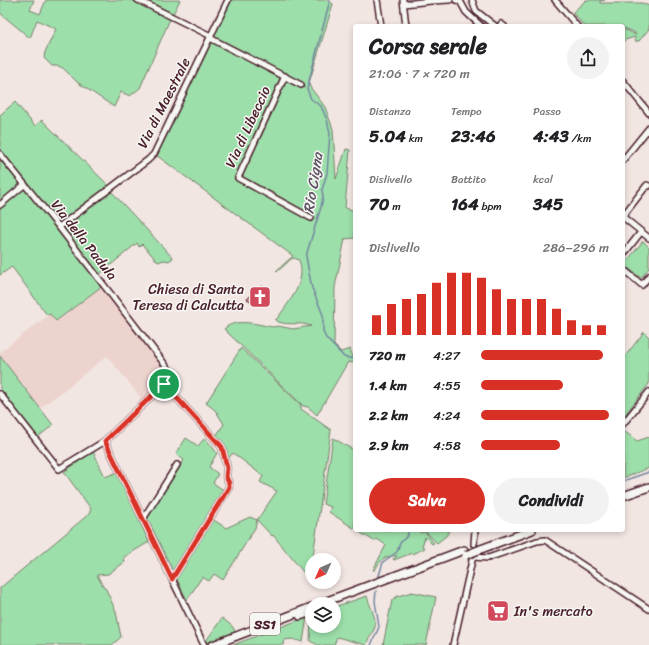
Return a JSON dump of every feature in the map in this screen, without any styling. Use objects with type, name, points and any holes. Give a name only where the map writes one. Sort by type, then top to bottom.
[{"type":"highway","points":[[625,490],[649,482]]},
{"type":"highway","points":[[625,495],[649,487]]},
{"type":"highway","points":[[341,598],[465,553],[478,546],[513,532]]},
{"type":"highway","points":[[478,546],[525,532]]},
{"type":"highway","points":[[341,600],[349,596]]},
{"type":"highway","name":"SS1","points":[[219,644],[305,610]]},
{"type":"highway","name":"SS1","points":[[219,644],[305,614]]},
{"type":"street","name":"Via di Libeccio","points":[[138,0],[301,85]]},
{"type":"street","name":"Via di Maestrale","points":[[59,227],[154,154],[228,0]]},
{"type":"street","points":[[377,0],[381,24]]},
{"type":"street","points":[[406,24],[403,2],[450,0]]},
{"type":"street","points":[[456,0],[460,1],[466,12],[479,24]]},
{"type":"street","points":[[472,0],[476,11],[492,24]]},
{"type":"street","points":[[555,0],[575,24]]},
{"type":"street","name":"Via di Libeccio","points":[[285,76],[238,178],[311,218]]},
{"type":"street","points":[[625,83],[649,113]]},
{"type":"street","points":[[625,156],[649,128]]},
{"type":"street","name":"Via della Padula","points":[[0,154],[166,364],[170,373],[164,384]]},
{"type":"street","points":[[0,205],[24,185]]},
{"type":"street","points":[[625,214],[647,185],[649,186]]},
{"type":"street","points":[[625,219],[649,238]]},
{"type":"street","points":[[625,252],[641,232]]},
{"type":"street","points":[[625,272],[642,285],[649,276]]},
{"type":"street","points":[[0,394],[59,469],[105,441],[164,384],[222,447],[227,468],[226,477],[229,483],[229,487],[172,579]]},
{"type":"street","points":[[625,422],[649,392]]},
{"type":"street","points":[[105,441],[204,645]]},
{"type":"street","points":[[143,519],[177,465]]},
{"type":"street","points":[[475,532],[478,546]]},
{"type":"street","points":[[455,645],[473,556],[488,558],[537,541],[545,540],[649,609]]},
{"type":"shaded area","points":[[102,286],[165,369],[166,375],[163,380],[142,399],[107,356],[41,408],[0,356],[0,352],[50,314],[56,321]]},
{"type":"green space","points":[[0,0],[34,0],[30,10],[40,14],[46,0],[131,0],[170,19],[140,88],[130,96],[121,92],[114,107],[77,82],[63,68],[52,66],[44,58],[45,52],[56,29],[37,20],[30,38],[0,13]]},
{"type":"green space","points":[[146,0],[180,0],[173,14]]},
{"type":"green space","points":[[225,0],[327,0],[333,4],[309,83],[310,87],[325,107],[333,129],[336,179],[346,149],[350,150],[345,208],[353,210],[353,238],[345,239],[335,287],[334,345],[341,352],[350,349],[353,357],[353,363],[348,362],[317,415],[308,407],[303,406],[224,329],[235,323],[248,323],[273,327],[278,326],[293,329],[311,326],[283,323],[275,320],[296,291],[299,284],[301,268],[299,260],[294,258],[291,259],[277,272],[276,271],[293,256],[156,155],[213,34],[210,32]]},
{"type":"green space","points":[[586,0],[605,0],[600,1],[600,3],[642,3],[649,6],[649,29],[639,41],[635,41],[635,37],[625,40],[625,30],[636,35],[634,32],[625,28],[625,24],[582,24],[572,13]]},
{"type":"green space","points":[[15,102],[35,126],[42,120],[109,186],[56,227],[102,286],[56,321],[50,314],[47,315],[12,267],[0,275],[0,115]]},
{"type":"green space","points":[[111,191],[173,258],[169,261],[164,260],[158,262],[142,244],[139,247],[137,243],[100,274],[64,229],[64,226]]},
{"type":"green space","points":[[643,241],[649,247],[649,268],[641,278],[625,266]]},
{"type":"green space","points":[[644,332],[649,337],[649,384],[625,414],[625,356]]},
{"type":"green space","points":[[241,348],[301,405],[301,409],[331,430],[313,553],[305,553],[305,574],[273,535],[272,536],[257,520],[277,491],[260,482],[263,476],[233,453],[225,462],[220,447],[214,439],[224,424],[215,410],[206,403]]},
{"type":"green space","points":[[0,356],[53,425],[38,437],[0,389]]},
{"type":"green space","points":[[625,432],[637,441],[649,437],[649,468],[625,477]]},
{"type":"green space","points":[[186,438],[198,446],[204,439],[206,439],[217,453],[209,467],[218,474],[213,483],[228,493],[212,519],[226,528],[250,517],[257,520],[255,528],[223,580],[214,574],[209,581],[202,577],[187,600],[147,518],[184,460],[176,454]]},
{"type":"green space","points":[[333,438],[353,450],[353,528],[329,512],[331,507],[323,504]]},
{"type":"green space","points":[[93,451],[105,477],[118,472],[149,542],[124,557],[125,562],[108,574],[97,575],[106,589],[116,612],[121,637],[112,645],[0,645],[0,588],[89,514],[91,509],[64,472]]},
{"type":"green space","points":[[359,532],[425,532],[434,543],[432,544],[425,537],[422,546],[425,548],[394,560],[393,559],[397,556],[386,557],[379,563],[375,570],[373,570],[386,545],[377,539],[374,541]]},
{"type":"green space","points":[[426,532],[449,532],[446,536],[437,543]]},
{"type":"green space","points":[[412,592],[436,597],[426,645],[383,645],[392,600],[398,596]]},
{"type":"green space","points":[[367,596],[374,616],[375,627],[366,645],[337,637],[334,645],[318,645],[310,641],[310,633],[341,633],[341,605]]},
{"type":"green space","points":[[222,618],[232,626],[236,633],[207,643],[206,641]]},
{"type":"green space","points":[[305,618],[303,642],[292,639],[284,640],[283,645],[233,645]]},
{"type":"building","name":"Chiesa di Santa Teresa di Calcutta","points":[[262,286],[266,288],[269,298],[260,306],[247,299]]},
{"type":"waterway","name":"Rio Cigna","points":[[330,0],[307,89],[311,99],[321,106],[327,120],[330,133],[327,173],[322,190],[323,197],[306,256],[312,288],[323,315],[323,332],[326,338],[344,357],[353,359]]},
{"type":"waterway","points":[[625,480],[649,472]]},
{"type":"waterway","name":"Rio Cigna","points":[[378,579],[383,562],[397,552],[400,543],[408,535],[408,532]]},
{"type":"waterway","name":"Rio Cigna","points":[[371,645],[379,627],[375,601],[376,591]]},
{"type":"place","name":"Chiesa di Santa Teresa di Calcutta","points":[[260,297]]},
{"type":"place","name":"In's mercato","points":[[498,611]]},
{"type":"route","points":[[164,384],[222,447],[227,468],[226,477],[229,483],[229,487],[172,579],[105,441],[164,384]]}]
